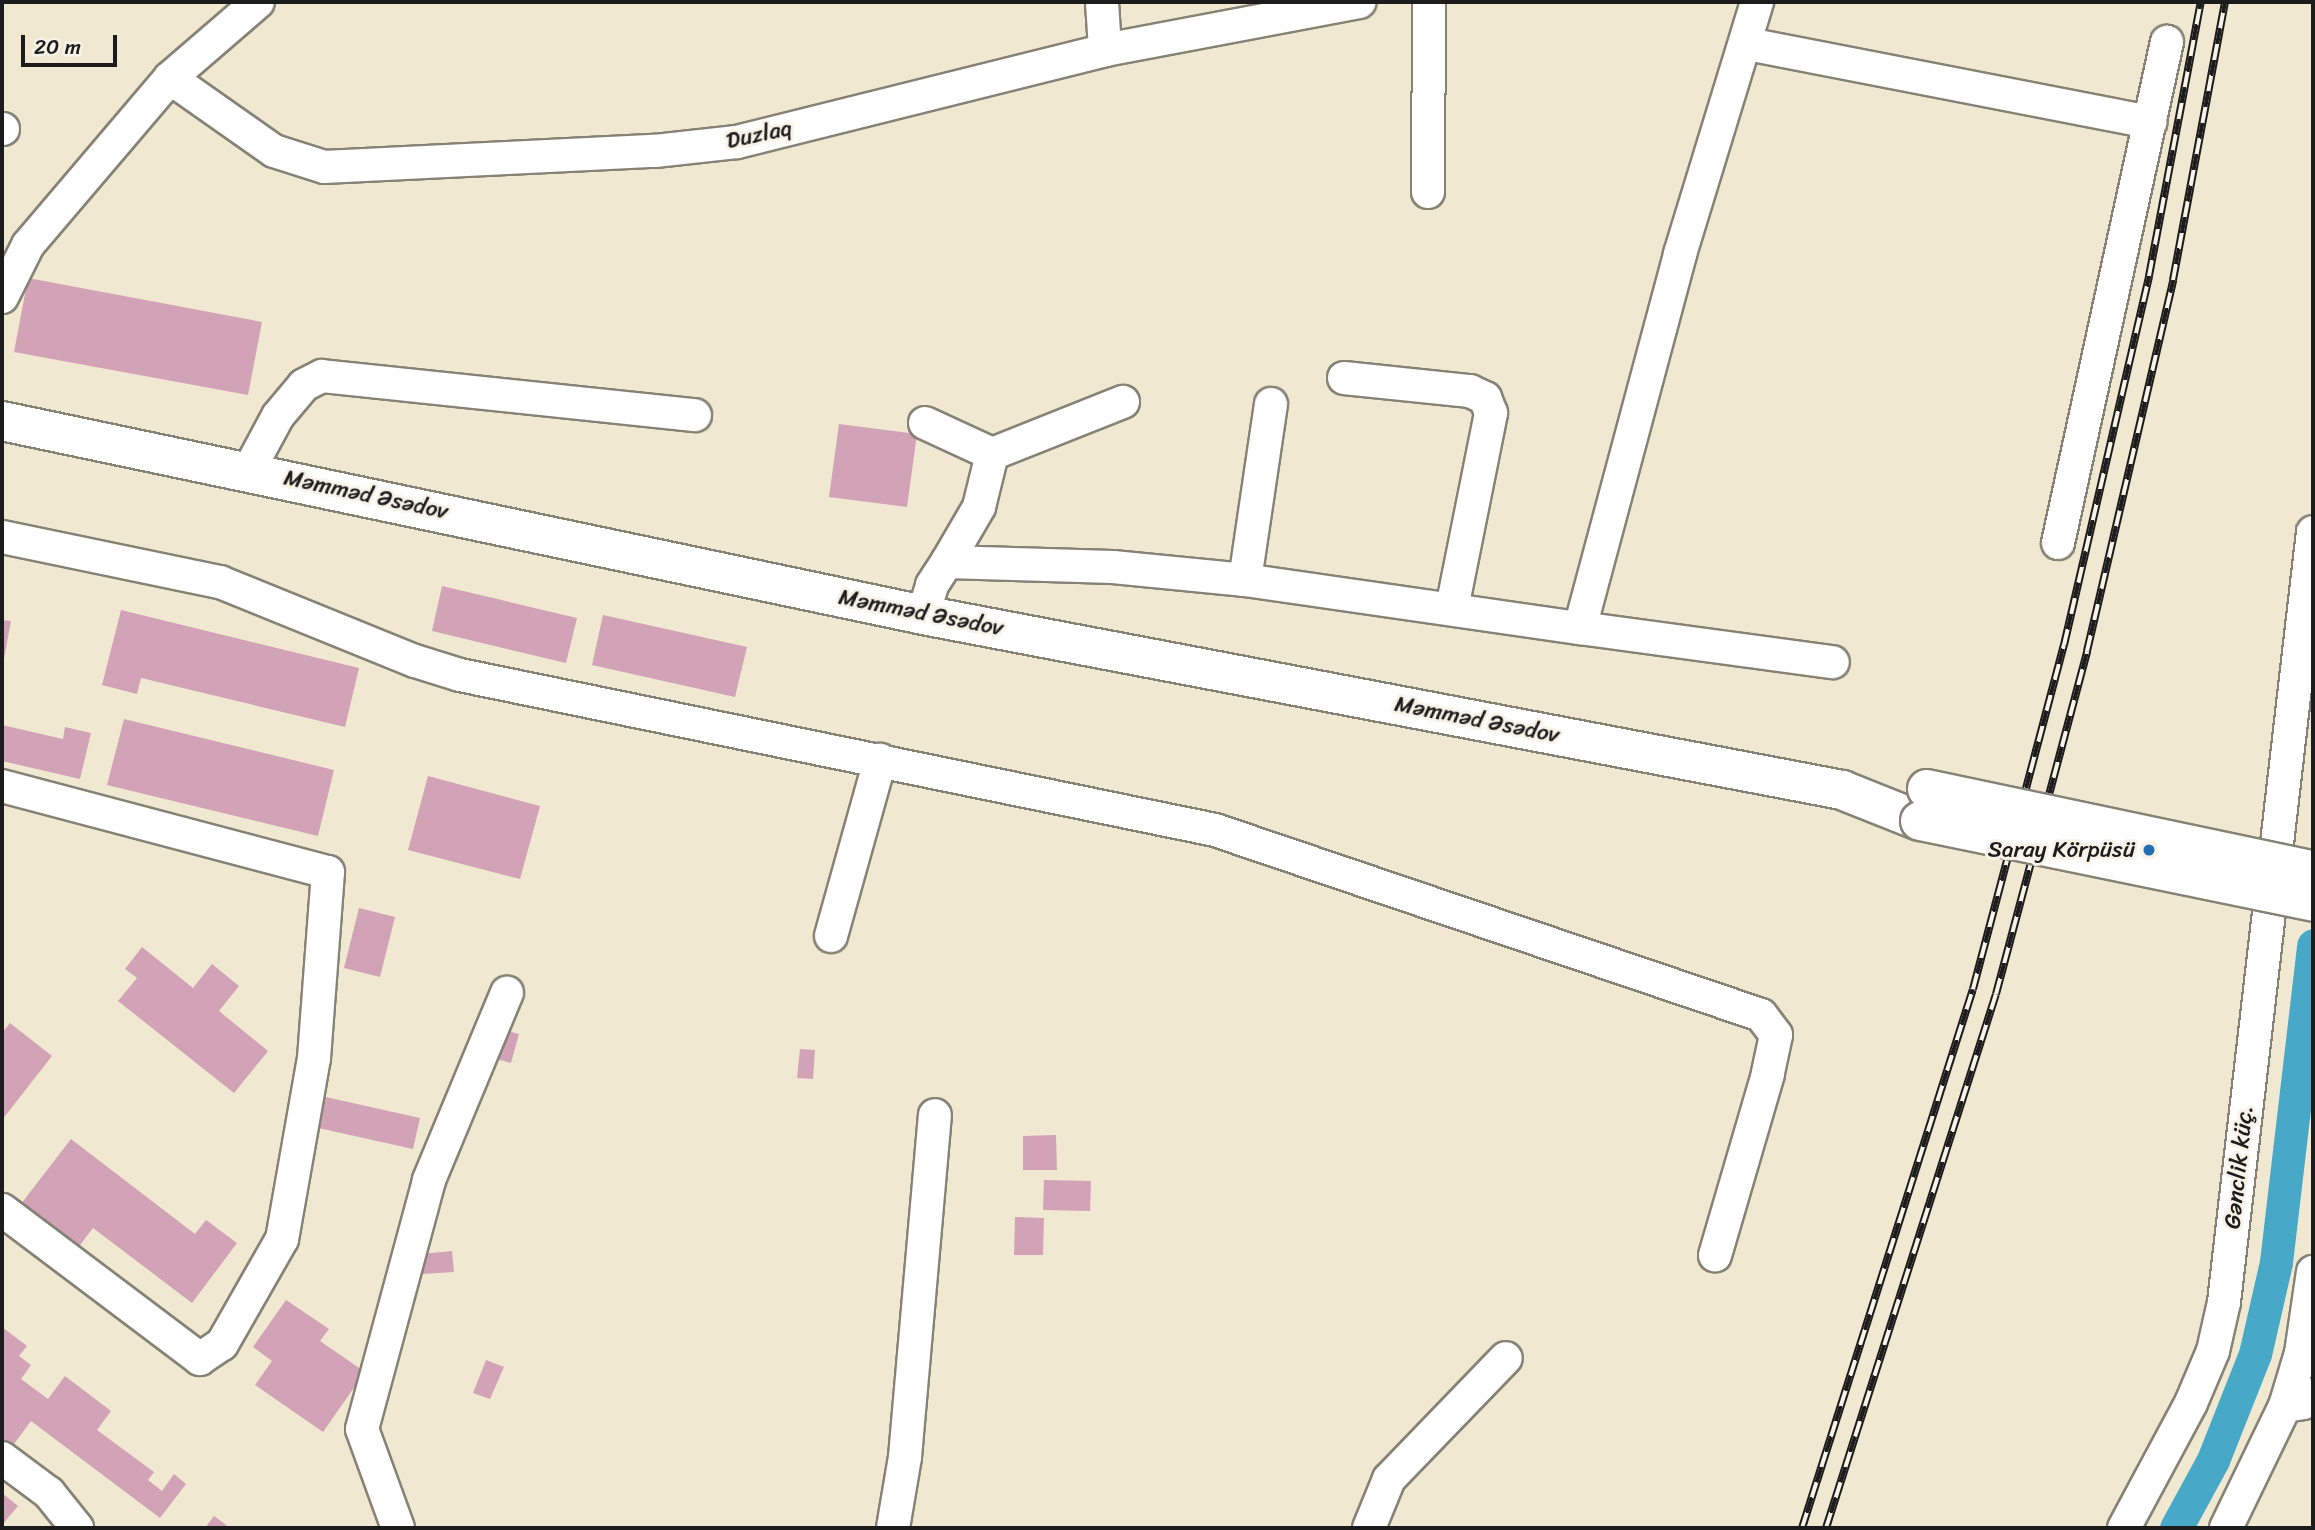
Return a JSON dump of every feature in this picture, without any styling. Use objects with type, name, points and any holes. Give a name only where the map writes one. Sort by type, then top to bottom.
[{"type":"main road","name":"Məmməd Əsədov","points":[[2,421],[249,470],[923,615],[1924,805]]},
{"type":"main road","points":[[1924,805],[2313,870]]},
{"type":"main road","points":[[1924,805],[2313,902]]},
{"type":"street","points":[[2,297],[28,245],[170,78],[258,2]]},
{"type":"street","points":[[1102,2],[1105,50]]},
{"type":"street","name":"Duzlaq","points":[[170,78],[274,151],[324,167],[654,151],[737,142],[1105,50],[1360,2]]},
{"type":"street","points":[[1428,192],[1429,2]]},
{"type":"street","points":[[1580,628],[1680,254],[1748,44],[1757,2]]},
{"type":"street","points":[[2058,543],[2167,42]]},
{"type":"street","points":[[1748,44],[2151,122]]},
{"type":"street","points":[[249,470],[278,416],[304,385],[321,376],[695,415]]},
{"type":"street","points":[[1344,378],[1470,391],[1485,398],[1491,413],[1452,608]]},
{"type":"street","points":[[925,423],[992,454],[1123,402]]},
{"type":"street","points":[[1245,580],[1271,404]]},
{"type":"street","points":[[923,615],[932,585],[979,507],[992,454]]},
{"type":"street","name":"Gənclik küç.","points":[[2124,1528],[2191,1403],[2213,1351],[2224,1302],[2313,532]]},
{"type":"street","points":[[2,537],[220,582],[415,661],[460,675],[1215,830],[1761,1015],[1776,1035],[1768,1074],[1715,1255]]},
{"type":"street","points":[[947,562],[1113,567],[1245,580],[1833,662]]},
{"type":"street","points":[[831,936],[880,760]]},
{"type":"street","points":[[2,786],[328,872],[314,1058],[282,1239],[222,1344],[200,1359],[2,1210]]},
{"type":"street","points":[[398,1528],[362,1429],[429,1180],[507,993]]},
{"type":"street","points":[[893,1528],[905,1457],[935,1115]]},
{"type":"street","points":[[2226,1528],[2299,1400],[2301,1353],[2313,1272]]},
{"type":"street","points":[[1369,1528],[1389,1479],[1506,1358]]},
{"type":"street","points":[[2,1458],[49,1493],[77,1528]]},
{"type":"building","points":[[28,278],[262,322],[248,395],[14,352]]},
{"type":"building","points":[[839,424],[917,434],[907,507],[829,497]]},
{"type":"building","points":[[442,586],[577,618],[566,663],[432,631]]},
{"type":"building","points":[[121,610],[359,668],[345,727],[141,678],[137,694],[102,685]]},
{"type":"building","points":[[603,615],[747,647],[735,697],[592,665]]},
{"type":"building","points":[[2,620],[11,621],[3,664],[2,663]]},
{"type":"building","points":[[124,719],[334,770],[318,836],[107,785]]},
{"type":"building","points":[[2,725],[63,739],[65,727],[91,733],[80,779],[2,761]]},
{"type":"building","points":[[428,776],[540,806],[520,879],[408,850]]},
{"type":"building","points":[[359,908],[395,917],[380,977],[344,968]]},
{"type":"building","points":[[142,947],[193,988],[212,964],[239,986],[219,1011],[268,1051],[234,1093],[118,1001],[137,978],[125,969]]},
{"type":"building","points":[[10,1023],[52,1056],[2,1120],[2,1033]]},
{"type":"building","points":[[501,1029],[519,1034],[511,1063],[493,1058]]},
{"type":"building","points":[[800,1049],[815,1050],[813,1079],[797,1078]]},
{"type":"building","points":[[321,1096],[420,1118],[413,1149],[314,1127]]},
{"type":"building","points":[[1056,1135],[1057,1170],[1023,1170],[1023,1136]]},
{"type":"building","points":[[71,1139],[195,1234],[206,1220],[237,1243],[192,1303],[93,1228],[71,1257],[14,1213]]},
{"type":"building","points":[[1044,1180],[1091,1181],[1090,1211],[1043,1210]]},
{"type":"building","points":[[1015,1217],[1044,1218],[1043,1255],[1014,1255]]},
{"type":"building","points":[[452,1251],[454,1272],[423,1274],[421,1254]]},
{"type":"building","points":[[286,1300],[329,1329],[320,1341],[365,1372],[323,1432],[255,1385],[272,1361],[253,1347]]},
{"type":"building","points":[[2,1327],[27,1346],[19,1356],[31,1365],[21,1379],[48,1399],[65,1376],[111,1411],[97,1430],[154,1472],[148,1480],[162,1491],[174,1474],[186,1484],[160,1518],[31,1421],[8,1452],[2,1447]]},
{"type":"building","points":[[486,1360],[504,1367],[490,1399],[473,1393]]},
{"type":"building","points":[[2,1493],[18,1506],[2,1525]]},
{"type":"building","points":[[214,1516],[230,1528],[205,1528]]},
{"type":"waterway","points":[[2176,1528],[2213,1460],[2255,1354],[2276,1262],[2313,945]]},
{"type":"railway","points":[[1802,1528],[1973,989],[2064,645],[2149,276],[2201,2]]},
{"type":"railway","points":[[1826,1528],[1996,994],[2087,651],[2173,280],[2225,2]]},
{"type":"place","name":"Saray Körpüsü","points":[[2149,850]]}]
